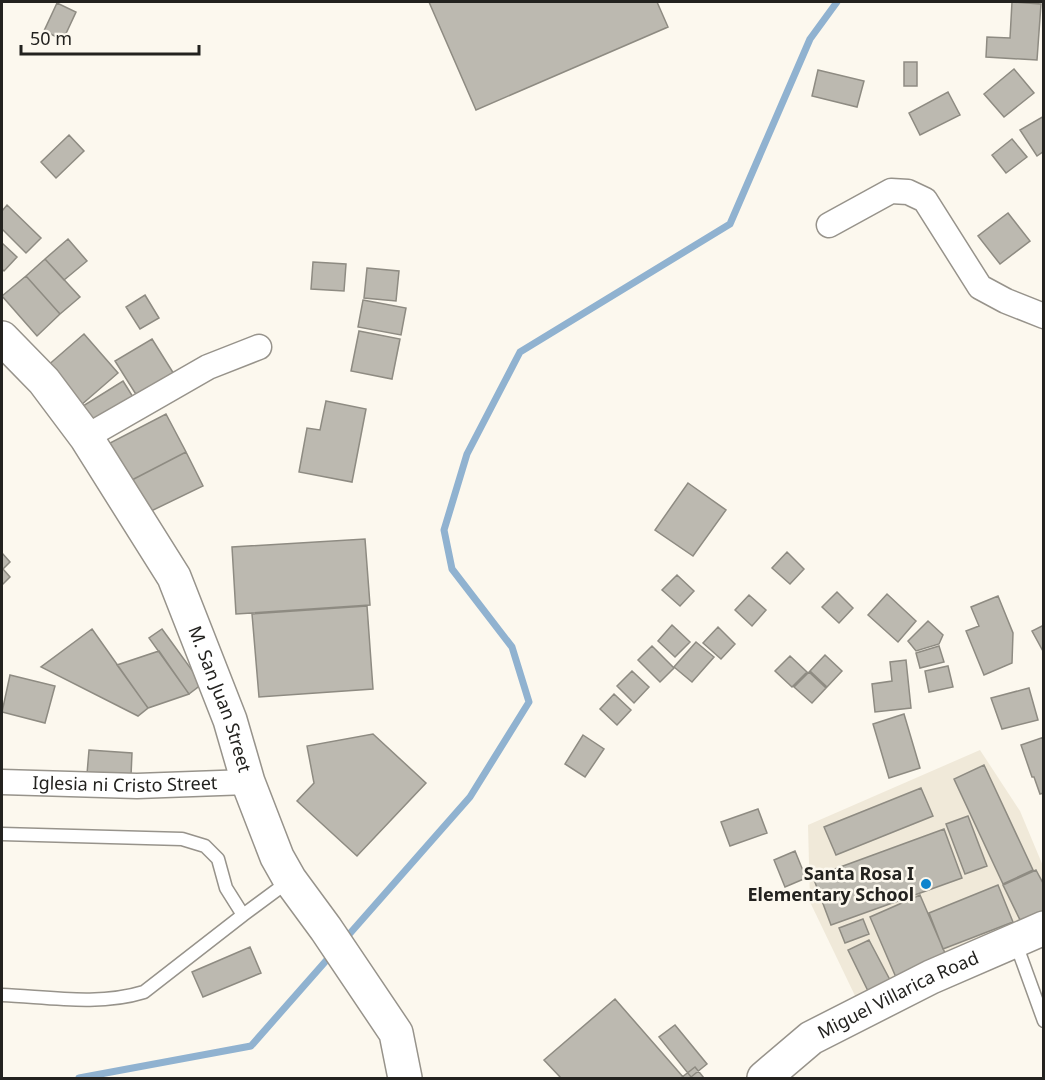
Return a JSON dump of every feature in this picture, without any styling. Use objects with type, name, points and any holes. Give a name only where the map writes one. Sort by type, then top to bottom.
[{"type":"street","points":[[829,225],[891,191],[908,192],[925,200],[980,287],[1006,302],[1044,316]]},
{"type":"street","name":"M. San Juan Street","points":[[2,338],[44,381],[86,437],[174,577],[230,720],[248,782],[277,857],[290,880],[396,1033],[405,1078]]},
{"type":"street","points":[[86,437],[208,366],[260,347]]},
{"type":"street","name":"Iglesia ni Cristo Street","points":[[2,782],[137,786],[248,782]]},
{"type":"street","name":"Miguel Villarica Road","points":[[764,1078],[811,1038],[931,977],[1029,934]]},
{"type":"lane","points":[[2,834],[182,839],[205,846],[218,859],[226,888],[243,915]]},
{"type":"lane","points":[[2,995],[106,1000],[144,992],[290,880]]},
{"type":"lane","points":[[1029,934],[1044,1021]]},
{"type":"shaded area","name":"Santa Rosa I Elementary School","points":[[980,750],[1020,811],[1043,866],[1043,920],[858,1002],[810,902],[808,825]]},
{"type":"building","points":[[429,2],[657,2],[668,27],[476,110]]},
{"type":"building","points":[[1012,2],[1041,4],[1037,60],[986,57],[987,37],[1010,38]]},
{"type":"building","points":[[57,3],[76,12],[63,40],[44,31]]},
{"type":"building","points":[[904,62],[917,62],[917,86],[904,86]]},
{"type":"building","points":[[1014,69],[1034,93],[1004,117],[984,94]]},
{"type":"building","points":[[818,70],[864,81],[857,107],[812,96]]},
{"type":"building","points":[[948,92],[960,115],[920,135],[909,113]]},
{"type":"building","points":[[1044,116],[1044,151],[1037,156],[1020,130]]},
{"type":"building","points":[[69,135],[84,151],[56,178],[41,162]]},
{"type":"building","points":[[1012,139],[1027,157],[1006,173],[992,155]]},
{"type":"building","points":[[7,205],[41,238],[26,253],[2,229],[2,211]]},
{"type":"building","points":[[1008,213],[1030,241],[1000,264],[978,236]]},
{"type":"building","points":[[68,239],[87,261],[64,280],[45,259]]},
{"type":"building","points":[[2,243],[17,257],[4,271],[2,269]]},
{"type":"building","points":[[45,259],[80,297],[60,314],[26,276]]},
{"type":"building","points":[[313,262],[346,264],[344,291],[311,289]]},
{"type":"building","points":[[367,268],[399,271],[396,301],[364,298]]},
{"type":"building","points":[[26,276],[60,314],[37,336],[2,296]]},
{"type":"building","points":[[145,295],[159,318],[140,329],[126,307]]},
{"type":"building","points":[[363,300],[406,308],[401,335],[358,327]]},
{"type":"building","points":[[359,331],[400,339],[392,379],[351,371]]},
{"type":"building","points":[[84,334],[118,373],[80,406],[46,367]]},
{"type":"building","points":[[152,339],[179,382],[142,404],[115,361]]},
{"type":"building","points":[[123,381],[138,405],[98,430],[83,406]]},
{"type":"building","points":[[326,401],[366,409],[352,482],[299,472],[307,428],[320,430]]},
{"type":"building","points":[[166,414],[186,452],[130,481],[110,443]]},
{"type":"building","points":[[186,452],[203,486],[147,513],[130,481]]},
{"type":"building","points":[[688,483],[726,510],[693,556],[655,530]]},
{"type":"building","points":[[365,539],[370,605],[236,614],[232,547]]},
{"type":"building","points":[[787,552],[804,569],[790,584],[772,568]]},
{"type":"building","points":[[2,553],[10,562],[3,569],[10,577],[2,585]]},
{"type":"building","points":[[677,575],[694,591],[680,606],[662,590]]},
{"type":"building","points":[[837,592],[853,608],[839,623],[822,607]]},
{"type":"building","points":[[887,594],[916,621],[898,642],[868,615]]},
{"type":"building","points":[[749,595],[766,610],[752,626],[735,610]]},
{"type":"building","points":[[998,596],[1013,633],[1012,663],[984,675],[966,631],[979,626],[971,607]]},
{"type":"building","points":[[367,606],[373,689],[259,697],[252,614]]},
{"type":"building","points":[[928,621],[943,635],[939,644],[916,651],[908,641]]},
{"type":"building","points":[[672,625],[690,642],[675,657],[658,641]]},
{"type":"building","points":[[1044,625],[1044,653],[1032,631]]},
{"type":"building","points":[[718,627],[735,644],[721,659],[703,643]]},
{"type":"building","points":[[92,629],[148,708],[138,716],[41,667]]},
{"type":"building","points":[[162,629],[202,684],[189,694],[149,638]]},
{"type":"building","points":[[696,642],[714,657],[692,682],[674,667]]},
{"type":"building","points":[[652,646],[674,668],[660,682],[638,660]]},
{"type":"building","points":[[939,646],[944,662],[920,668],[916,653]]},
{"type":"building","points":[[159,651],[189,694],[148,708],[117,665]]},
{"type":"building","points":[[825,655],[842,671],[827,687],[810,671]]},
{"type":"building","points":[[790,656],[807,672],[792,687],[775,671]]},
{"type":"building","points":[[906,660],[911,708],[875,712],[872,684],[892,681],[890,662]]},
{"type":"building","points":[[948,666],[953,687],[929,692],[925,671]]},
{"type":"building","points":[[632,671],[649,687],[634,703],[617,686]]},
{"type":"building","points":[[809,672],[826,688],[812,703],[794,687]]},
{"type":"building","points":[[10,675],[55,686],[45,723],[2,712]]},
{"type":"building","points":[[1029,688],[1038,720],[1002,729],[991,698]]},
{"type":"building","points":[[614,694],[631,710],[617,725],[600,709]]},
{"type":"building","points":[[904,714],[920,768],[889,778],[873,724]]},
{"type":"building","points":[[373,734],[426,783],[357,856],[297,801],[314,783],[307,746]]},
{"type":"building","points":[[583,735],[604,749],[585,777],[565,764]]},
{"type":"building","points":[[1044,737],[1044,793],[1040,794],[1021,745]]},
{"type":"building","points":[[89,750],[132,753],[131,776],[87,774]]},
{"type":"building","points":[[984,765],[1033,870],[1003,884],[954,779]]},
{"type":"building","points":[[921,788],[933,816],[836,855],[824,827]]},
{"type":"building","points":[[758,809],[767,833],[730,846],[721,822]]},
{"type":"building","points":[[968,816],[987,866],[965,874],[946,824]]},
{"type":"building","points":[[944,829],[962,878],[831,925],[813,877]]},
{"type":"building","points":[[795,851],[806,878],[785,887],[774,860]]},
{"type":"building","points":[[1036,870],[1044,885],[1044,913],[1022,924],[1003,885]]},
{"type":"building","points":[[998,885],[1013,922],[943,949],[929,913]]},
{"type":"building","points":[[920,895],[948,960],[898,982],[870,917]]},
{"type":"building","points":[[863,919],[869,934],[845,943],[839,928]]},
{"type":"building","points":[[869,940],[890,980],[868,991],[848,950]]},
{"type":"building","points":[[250,947],[261,973],[203,997],[192,972]]},
{"type":"building","points":[[615,999],[684,1078],[561,1078],[544,1060]]},
{"type":"building","points":[[675,1025],[707,1064],[691,1077],[659,1037]]},
{"type":"building","points":[[695,1067],[704,1078],[681,1078]]},
{"type":"waterway","points":[[345,939],[470,797],[529,702],[512,647],[452,569],[444,530],[467,454],[520,352],[730,224],[810,39],[837,2]]},
{"type":"waterway","points":[[79,1078],[251,1046],[332,954]]},
{"type":"place","name":"Santa Rosa I Elementary School","points":[[926,884]]}]
